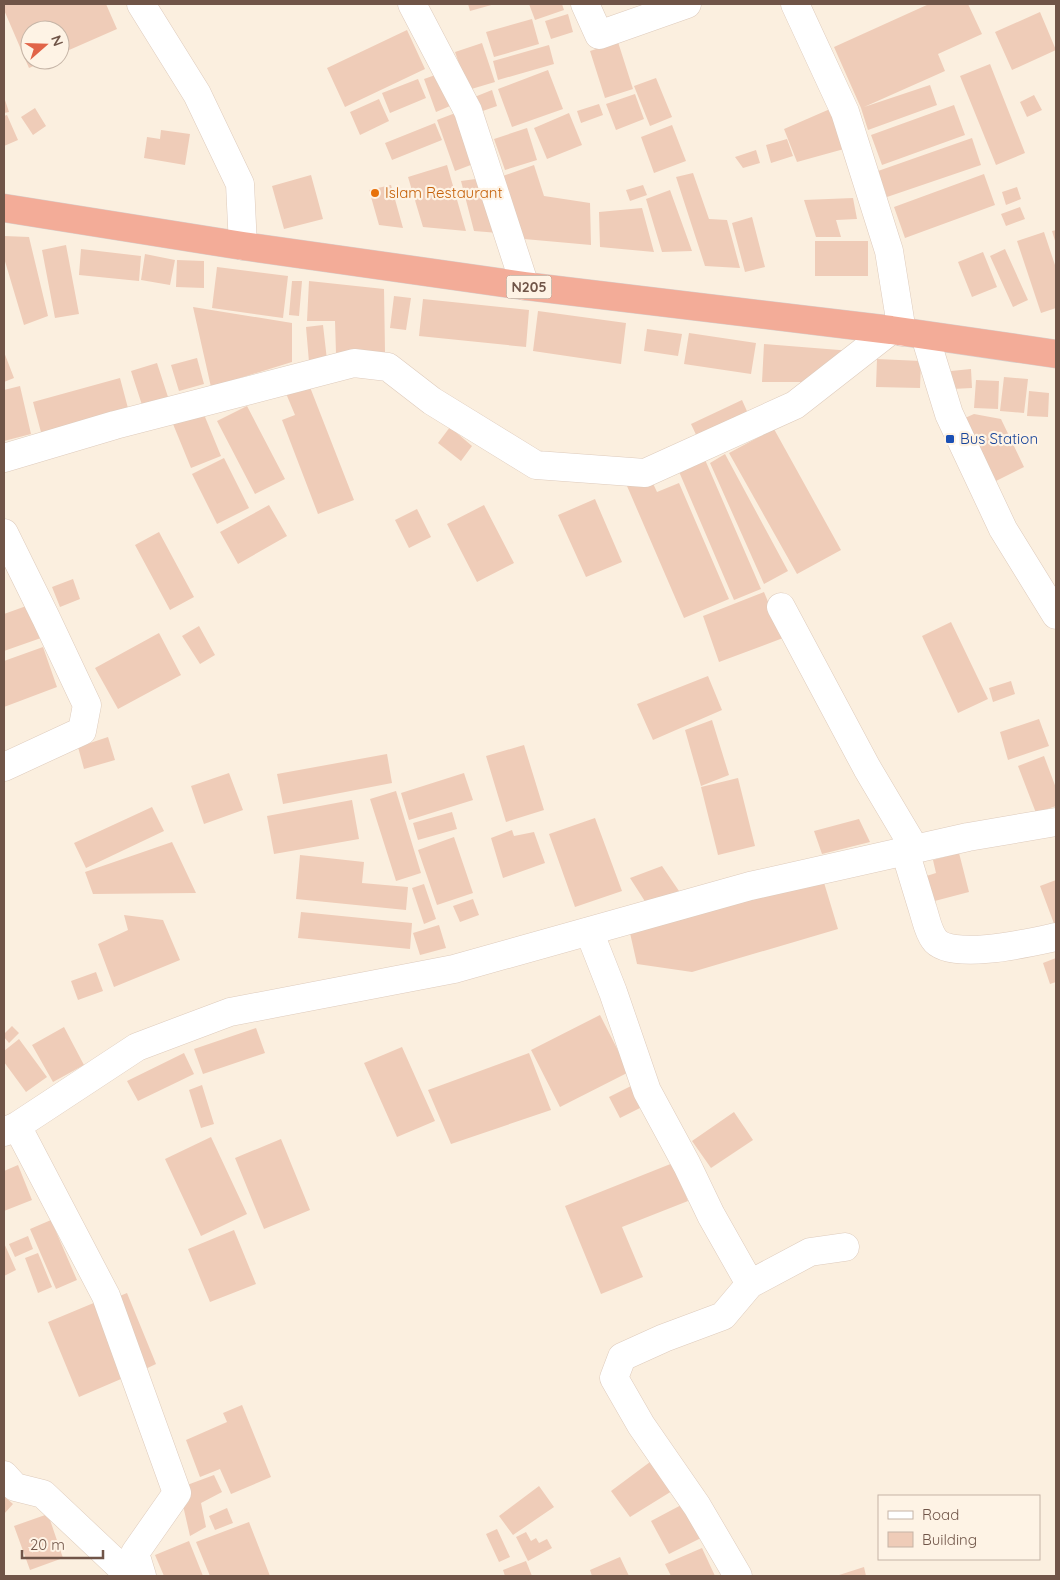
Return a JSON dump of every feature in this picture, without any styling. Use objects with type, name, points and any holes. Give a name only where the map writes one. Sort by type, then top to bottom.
[{"type":"highway","name":"N205","points":[[4,208],[243,246],[525,286],[906,333],[1056,354]]},
{"type":"street","points":[[141,4],[198,94],[240,184],[243,246]]},
{"type":"street","points":[[412,4],[468,111],[525,286]]},
{"type":"street","points":[[585,4],[599,35],[686,4]]},
{"type":"street","points":[[795,4],[844,112],[889,252],[906,333],[949,414],[1003,529],[1056,615]]},
{"type":"street","points":[[4,458],[115,425],[354,363],[388,367],[432,401],[536,465],[645,473],[795,405],[906,333]]},
{"type":"street","points":[[4,533],[87,705],[82,731],[4,768]]},
{"type":"street","points":[[781,607],[910,850],[928,925],[934,940],[951,949],[972,950],[1021,945],[1056,937]]},
{"type":"street","points":[[142,1576],[135,1553],[177,1493],[106,1296],[10,1129],[137,1047],[230,1012],[454,969],[750,886],[968,837],[1056,822]]},
{"type":"street","points":[[588,931],[613,992],[647,1091],[687,1165],[711,1215],[750,1284]]},
{"type":"street","points":[[738,1576],[697,1506],[641,1425],[614,1378],[622,1357],[664,1338],[722,1316],[750,1284],[810,1252],[845,1247]]},
{"type":"street","points":[[4,1475],[15,1487],[43,1494],[130,1576]]},
{"type":"building","points":[[4,4],[106,4],[117,29],[70,50],[70,20],[20,20],[20,47],[4,10]]},
{"type":"building","points":[[468,4],[495,4],[470,11]]},
{"type":"building","points":[[529,4],[562,4],[564,10],[535,20]]},
{"type":"building","points":[[929,4],[968,4],[982,34],[938,54],[945,71],[864,107],[930,85],[937,105],[868,130],[861,108],[834,47]]},
{"type":"building","points":[[1040,12],[1056,50],[1012,70],[995,32]]},
{"type":"building","points":[[568,14],[573,32],[551,39],[545,21]]},
{"type":"building","points":[[532,19],[539,44],[494,57],[486,32]]},
{"type":"building","points":[[407,30],[425,69],[345,107],[327,68]]},
{"type":"building","points":[[618,42],[633,89],[605,98],[590,51]]},
{"type":"building","points":[[482,43],[495,82],[468,90],[455,52]]},
{"type":"building","points":[[549,45],[554,64],[498,80],[493,61]]},
{"type":"building","points":[[990,64],[1025,153],[996,165],[960,76]]},
{"type":"building","points":[[548,70],[563,109],[512,127],[498,89]]},
{"type":"building","points":[[438,74],[450,106],[436,112],[424,79]]},
{"type":"building","points":[[656,78],[672,117],[650,126],[634,86]]},
{"type":"building","points":[[418,79],[426,98],[390,113],[382,93]]},
{"type":"building","points":[[492,90],[497,106],[477,113],[472,98]]},
{"type":"building","points":[[635,94],[644,119],[616,130],[606,104]]},
{"type":"building","points":[[1034,95],[1042,110],[1027,117],[1020,102]]},
{"type":"building","points":[[4,97],[9,112],[4,113]]},
{"type":"building","points":[[379,99],[389,121],[360,135],[350,112]]},
{"type":"building","points":[[599,104],[603,115],[581,123],[577,111]]},
{"type":"building","points":[[954,105],[965,135],[882,165],[871,135]]},
{"type":"building","points":[[35,108],[46,126],[33,135],[21,117]]},
{"type":"building","points":[[830,109],[844,149],[797,162],[784,129]]},
{"type":"building","points":[[458,112],[476,163],[455,171],[437,120]]},
{"type":"building","points":[[569,113],[582,145],[547,159],[534,128]]},
{"type":"building","points":[[7,115],[18,140],[4,146],[4,116]]},
{"type":"building","points":[[435,123],[442,140],[392,160],[385,143]]},
{"type":"building","points":[[672,125],[686,161],[654,173],[641,137]]},
{"type":"building","points":[[527,128],[537,160],[505,170],[494,139]]},
{"type":"building","points":[[161,130],[190,134],[185,165],[144,158],[147,137],[160,139]]},
{"type":"building","points":[[972,138],[981,165],[887,197],[878,171]]},
{"type":"building","points":[[787,139],[793,156],[771,163],[766,145]]},
{"type":"building","points":[[756,150],[760,163],[743,168],[735,157]]},
{"type":"building","points":[[447,165],[466,231],[423,227],[408,177]]},
{"type":"building","points":[[534,165],[544,196],[590,203],[591,245],[513,238],[497,178]]},
{"type":"building","points":[[693,173],[709,219],[727,220],[740,268],[705,266],[676,177]]},
{"type":"building","points":[[984,174],[995,205],[905,238],[894,207]]},
{"type":"building","points":[[311,175],[323,219],[284,229],[272,186]]},
{"type":"building","points":[[483,178],[499,233],[474,231],[461,181]]},
{"type":"building","points":[[391,185],[403,228],[379,225],[369,190]]},
{"type":"building","points":[[643,185],[647,195],[630,201],[626,190]]},
{"type":"building","points":[[1017,187],[1021,199],[1006,205],[1002,192]]},
{"type":"building","points":[[670,190],[692,251],[662,252],[646,199]]},
{"type":"building","points":[[853,198],[857,219],[836,220],[841,237],[816,237],[804,200]]},
{"type":"building","points":[[1020,207],[1025,219],[1006,226],[1001,214]]},
{"type":"building","points":[[642,208],[654,252],[600,247],[599,212]]},
{"type":"building","points":[[752,217],[765,267],[745,272],[732,223]]},
{"type":"building","points":[[1056,230],[1056,244],[1052,231]]},
{"type":"building","points":[[1044,232],[1056,268],[1056,308],[1041,313],[1017,241]]},
{"type":"building","points":[[4,236],[29,237],[48,316],[24,325],[4,258]]},
{"type":"building","points":[[815,241],[868,241],[868,276],[815,276]]},
{"type":"building","points":[[66,245],[79,314],[55,318],[42,250]]},
{"type":"building","points":[[81,249],[141,256],[139,281],[79,275]]},
{"type":"building","points":[[1005,249],[1028,300],[1013,307],[990,256]]},
{"type":"building","points":[[983,252],[997,287],[972,297],[958,262]]},
{"type":"building","points":[[145,254],[175,260],[170,285],[141,280]]},
{"type":"building","points":[[177,260],[204,261],[204,288],[176,287]]},
{"type":"building","points":[[217,267],[288,276],[283,318],[212,308]]},
{"type":"building","points":[[292,281],[302,281],[299,316],[289,315]]},
{"type":"building","points":[[309,281],[384,289],[385,352],[336,353],[335,321],[307,321]]},
{"type":"building","points":[[394,296],[411,298],[406,330],[390,328]]},
{"type":"building","points":[[423,299],[529,310],[526,347],[419,336]]},
{"type":"building","points":[[193,307],[292,323],[292,362],[211,387]]},
{"type":"building","points":[[538,311],[626,323],[621,364],[533,351]]},
{"type":"building","points":[[323,325],[327,360],[309,362],[306,327]]},
{"type":"building","points":[[647,329],[682,334],[678,356],[644,351]]},
{"type":"building","points":[[689,333],[756,343],[751,374],[684,364]]},
{"type":"building","points":[[764,344],[852,351],[804,382],[762,382]]},
{"type":"building","points":[[4,352],[14,378],[4,382]]},
{"type":"building","points":[[197,358],[204,384],[179,391],[171,365]]},
{"type":"building","points":[[877,359],[921,361],[920,388],[876,387]]},
{"type":"building","points":[[157,363],[168,397],[142,405],[131,371]]},
{"type":"building","points":[[971,369],[972,388],[952,389],[951,371]]},
{"type":"building","points":[[1004,377],[1028,379],[1024,413],[1000,411]]},
{"type":"building","points":[[120,378],[129,412],[42,436],[33,402]]},
{"type":"building","points":[[976,380],[999,381],[998,409],[974,408]]},
{"type":"building","points":[[308,382],[354,500],[318,514],[282,420],[295,415],[285,391]]},
{"type":"building","points":[[20,386],[31,434],[4,441],[4,390]]},
{"type":"building","points":[[1029,391],[1049,393],[1048,417],[1027,416]]},
{"type":"building","points":[[742,400],[750,418],[699,441],[691,424]]},
{"type":"building","points":[[247,406],[285,479],[255,494],[217,421]]},
{"type":"building","points":[[203,412],[221,456],[191,468],[173,424]]},
{"type":"building","points":[[974,414],[1001,419],[1024,467],[996,481],[965,418]]},
{"type":"building","points":[[450,427],[472,446],[461,461],[438,443]]},
{"type":"building","points":[[774,429],[841,550],[797,574],[729,453]]},
{"type":"building","points":[[725,454],[788,571],[764,584],[710,463]]},
{"type":"building","points":[[703,455],[761,589],[734,600],[677,467]]},
{"type":"building","points":[[224,458],[249,508],[217,524],[192,474]]},
{"type":"building","points":[[650,477],[657,492],[679,483],[729,599],[684,618],[627,486]]},
{"type":"building","points":[[595,499],[622,562],[586,577],[558,515]]},
{"type":"building","points":[[269,505],[287,536],[238,564],[220,532]]},
{"type":"building","points":[[484,505],[514,563],[477,582],[447,524]]},
{"type":"building","points":[[417,509],[431,537],[409,548],[395,520]]},
{"type":"building","points":[[159,532],[194,597],[170,610],[135,545]]},
{"type":"building","points":[[73,579],[80,599],[60,607],[52,587]]},
{"type":"building","points":[[764,592],[783,638],[719,662],[703,616]]},
{"type":"building","points":[[29,605],[41,638],[4,651],[4,614]]},
{"type":"building","points":[[951,622],[988,699],[958,713],[922,636]]},
{"type":"building","points":[[199,626],[215,655],[200,664],[182,636]]},
{"type":"building","points":[[159,633],[181,675],[118,709],[95,668]]},
{"type":"building","points":[[43,647],[57,687],[4,707],[4,661]]},
{"type":"building","points":[[708,676],[722,710],[653,740],[637,704]]},
{"type":"building","points":[[1011,681],[1015,694],[993,702],[989,688]]},
{"type":"building","points":[[1039,719],[1049,746],[1008,760],[1000,732]]},
{"type":"building","points":[[712,720],[729,775],[701,786],[685,730]]},
{"type":"building","points":[[108,737],[115,760],[84,769],[78,747]]},
{"type":"building","points":[[524,745],[544,810],[506,822],[486,756]]},
{"type":"building","points":[[387,754],[392,783],[283,804],[277,774]]},
{"type":"building","points":[[1044,756],[1056,788],[1056,806],[1036,813],[1018,766]]},
{"type":"building","points":[[229,773],[243,810],[204,824],[191,786]]},
{"type":"building","points":[[464,773],[473,800],[409,820],[401,793]]},
{"type":"building","points":[[738,778],[755,846],[718,855],[701,787]]},
{"type":"building","points":[[396,791],[421,873],[396,881],[370,799]]},
{"type":"building","points":[[352,800],[359,839],[274,854],[267,816]]},
{"type":"building","points":[[152,807],[164,831],[86,868],[74,843]]},
{"type":"building","points":[[452,812],[457,829],[418,840],[413,823]]},
{"type":"building","points":[[595,818],[622,891],[575,907],[549,834]]},
{"type":"building","points":[[859,819],[870,842],[822,854],[814,831]]},
{"type":"building","points":[[512,830],[514,836],[534,832],[545,863],[503,878],[491,838]]},
{"type":"building","points":[[454,837],[473,893],[437,905],[418,850]]},
{"type":"building","points":[[172,842],[196,893],[93,894],[85,872]]},
{"type":"building","points":[[959,853],[969,892],[927,903],[920,878],[936,873],[933,860]]},
{"type":"building","points":[[300,855],[364,862],[362,883],[408,887],[406,910],[296,899]]},
{"type":"building","points":[[662,866],[679,891],[646,903],[630,878]]},
{"type":"building","points":[[822,876],[838,929],[692,972],[637,964],[630,933]]},
{"type":"building","points":[[1056,880],[1056,929],[1040,886]]},
{"type":"building","points":[[424,884],[436,919],[424,924],[412,888]]},
{"type":"building","points":[[473,899],[479,915],[460,922],[453,906]]},
{"type":"building","points":[[301,912],[412,923],[410,949],[298,938]]},
{"type":"building","points":[[124,915],[163,920],[180,960],[114,987],[98,944],[128,930]]},
{"type":"building","points":[[439,925],[446,948],[420,955],[413,933]]},
{"type":"building","points":[[1056,958],[1056,982],[1050,984],[1043,963]]},
{"type":"building","points":[[96,972],[103,991],[78,1000],[71,981]]},
{"type":"building","points":[[600,1015],[629,1072],[560,1107],[531,1050]]},
{"type":"building","points":[[12,1026],[19,1033],[9,1043],[4,1034]]},
{"type":"building","points":[[64,1027],[84,1065],[53,1082],[32,1045]]},
{"type":"building","points":[[256,1028],[265,1053],[203,1074],[194,1049]]},
{"type":"building","points":[[19,1039],[47,1077],[26,1092],[4,1062],[4,1051]]},
{"type":"building","points":[[402,1047],[435,1121],[397,1137],[364,1063]]},
{"type":"building","points":[[184,1053],[194,1074],[138,1101],[127,1081]]},
{"type":"building","points":[[529,1053],[551,1110],[451,1144],[428,1090]]},
{"type":"building","points":[[202,1085],[214,1124],[201,1128],[189,1090]]},
{"type":"building","points":[[633,1085],[644,1106],[620,1118],[609,1097]]},
{"type":"building","points":[[734,1112],[753,1140],[711,1168],[692,1141]]},
{"type":"building","points":[[211,1137],[247,1214],[201,1236],[165,1159]]},
{"type":"building","points":[[281,1139],[310,1210],[264,1229],[235,1158]]},
{"type":"building","points":[[673,1163],[688,1201],[622,1227],[643,1277],[601,1294],[565,1206]]},
{"type":"building","points":[[18,1165],[32,1200],[4,1211],[4,1171]]},
{"type":"building","points":[[51,1220],[77,1280],[56,1289],[30,1229]]},
{"type":"building","points":[[234,1230],[256,1284],[210,1302],[188,1249]]},
{"type":"building","points":[[28,1236],[33,1249],[15,1257],[9,1244]]},
{"type":"building","points":[[4,1243],[16,1270],[4,1276]]},
{"type":"building","points":[[38,1253],[52,1287],[38,1293],[25,1258]]},
{"type":"building","points":[[127,1293],[156,1364],[139,1372],[110,1300]]},
{"type":"building","points":[[96,1302],[128,1376],[79,1397],[48,1322]]},
{"type":"building","points":[[242,1405],[271,1477],[231,1494],[220,1469],[200,1477],[186,1440],[227,1422],[223,1413]]},
{"type":"building","points":[[650,1462],[672,1491],[630,1517],[611,1491]]},
{"type":"building","points":[[214,1475],[222,1492],[201,1503],[206,1527],[190,1536],[179,1488]]},
{"type":"building","points":[[539,1486],[554,1507],[513,1535],[499,1516]]},
{"type":"building","points":[[4,1496],[13,1504],[4,1514]]},
{"type":"building","points":[[685,1503],[703,1537],[669,1554],[651,1521]]},
{"type":"building","points":[[227,1508],[233,1523],[215,1530],[209,1516]]},
{"type":"building","points":[[48,1514],[63,1558],[30,1570],[14,1526]]},
{"type":"building","points":[[249,1522],[270,1576],[210,1576],[196,1542]]},
{"type":"building","points":[[497,1529],[510,1557],[499,1562],[486,1534]]},
{"type":"building","points":[[526,1532],[531,1541],[536,1538],[539,1543],[547,1539],[552,1548],[528,1561],[516,1537]]},
{"type":"building","points":[[189,1541],[203,1576],[164,1576],[155,1555]]},
{"type":"building","points":[[702,1548],[715,1576],[671,1576],[665,1564]]},
{"type":"building","points":[[620,1557],[629,1576],[592,1576],[590,1570]]},
{"type":"building","points":[[526,1561],[532,1576],[505,1576],[503,1570]]},
{"type":"building","points":[[864,1567],[866,1576],[836,1576]]},
{"type":"place","name":"Islam Restaurant","points":[[375,193]]},
{"type":"place","name":"Bus Station","points":[[950,439]]}]
